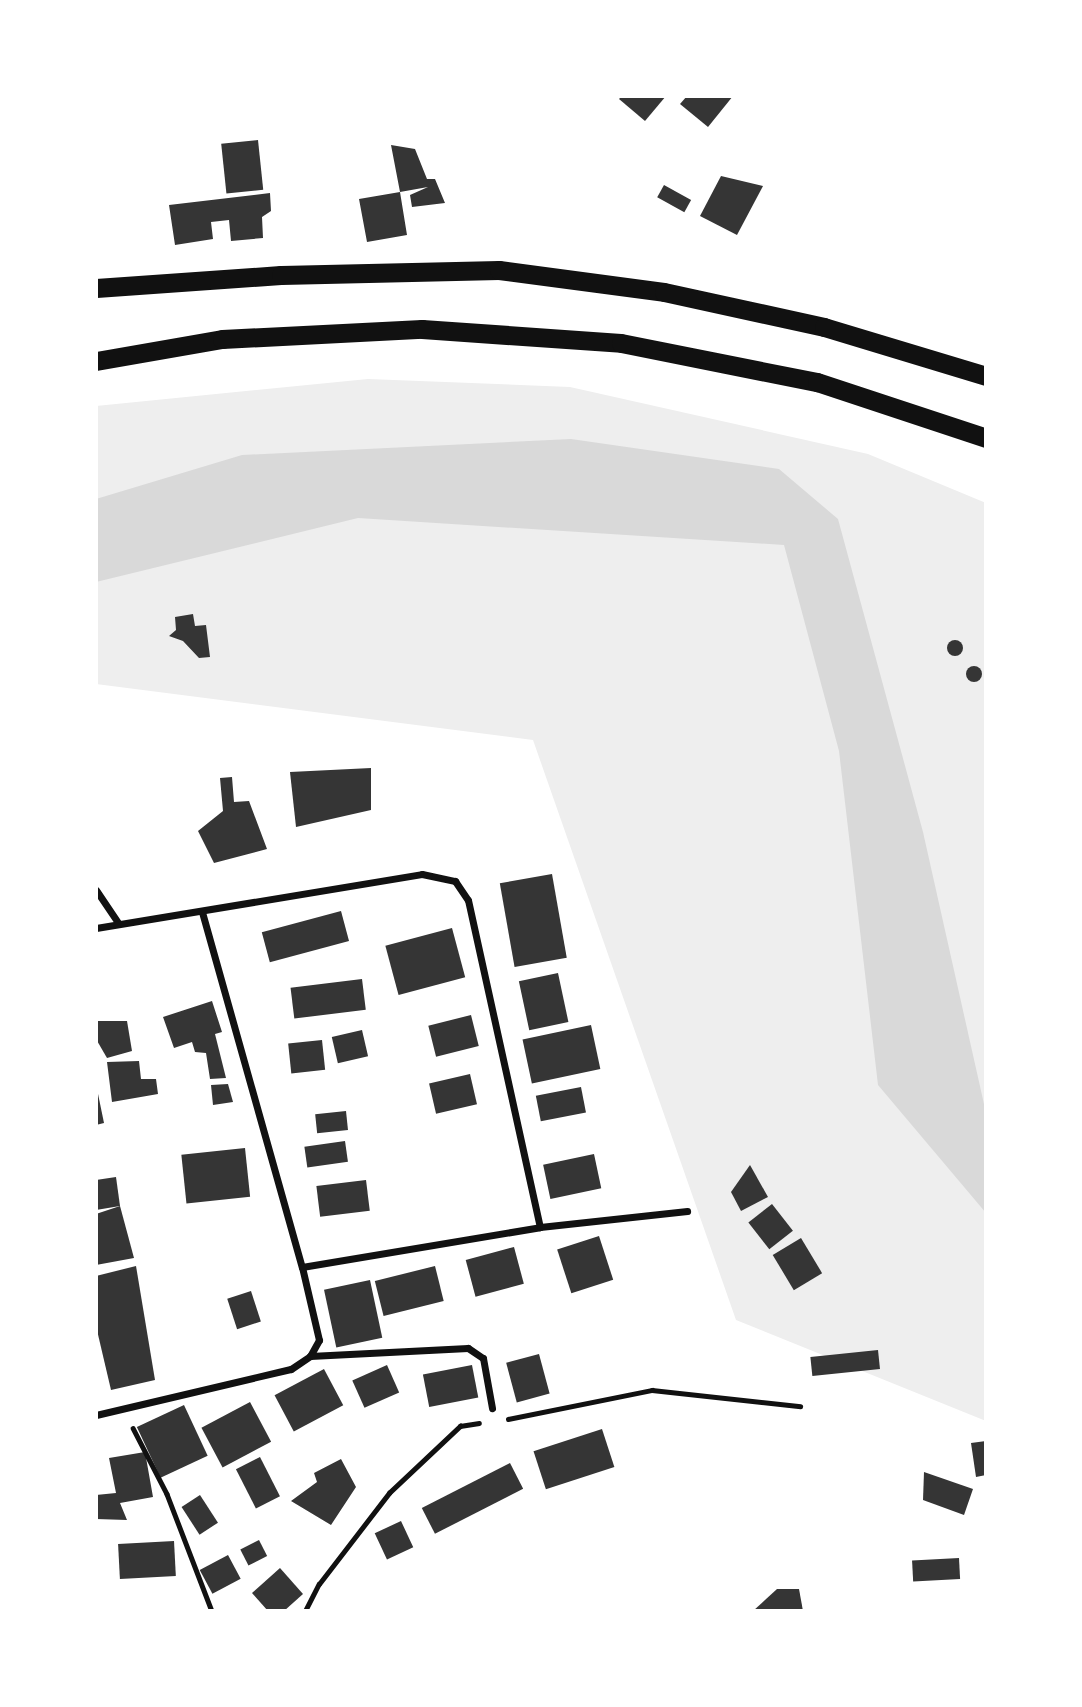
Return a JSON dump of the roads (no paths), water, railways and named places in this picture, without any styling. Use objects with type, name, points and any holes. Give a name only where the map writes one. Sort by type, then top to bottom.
[{"type":"highway","points":[[96,288],[281,275],[499,270],[664,292],[824,327],[986,376]]},
{"type":"highway","points":[[96,361],[222,339],[422,329],[621,343],[817,382],[986,438]]},
{"type":"street","points":[[96,928],[422,874],[455,881],[468,900],[540,1227]]},
{"type":"street","points":[[96,890],[118,923]]},
{"type":"street","points":[[96,1415],[291,1369],[310,1356],[319,1340],[302,1267],[202,912]]},
{"type":"street","points":[[302,1267],[540,1227],[687,1211]]},
{"type":"street","points":[[310,1356],[468,1348],[482,1359],[492,1408]]}]
